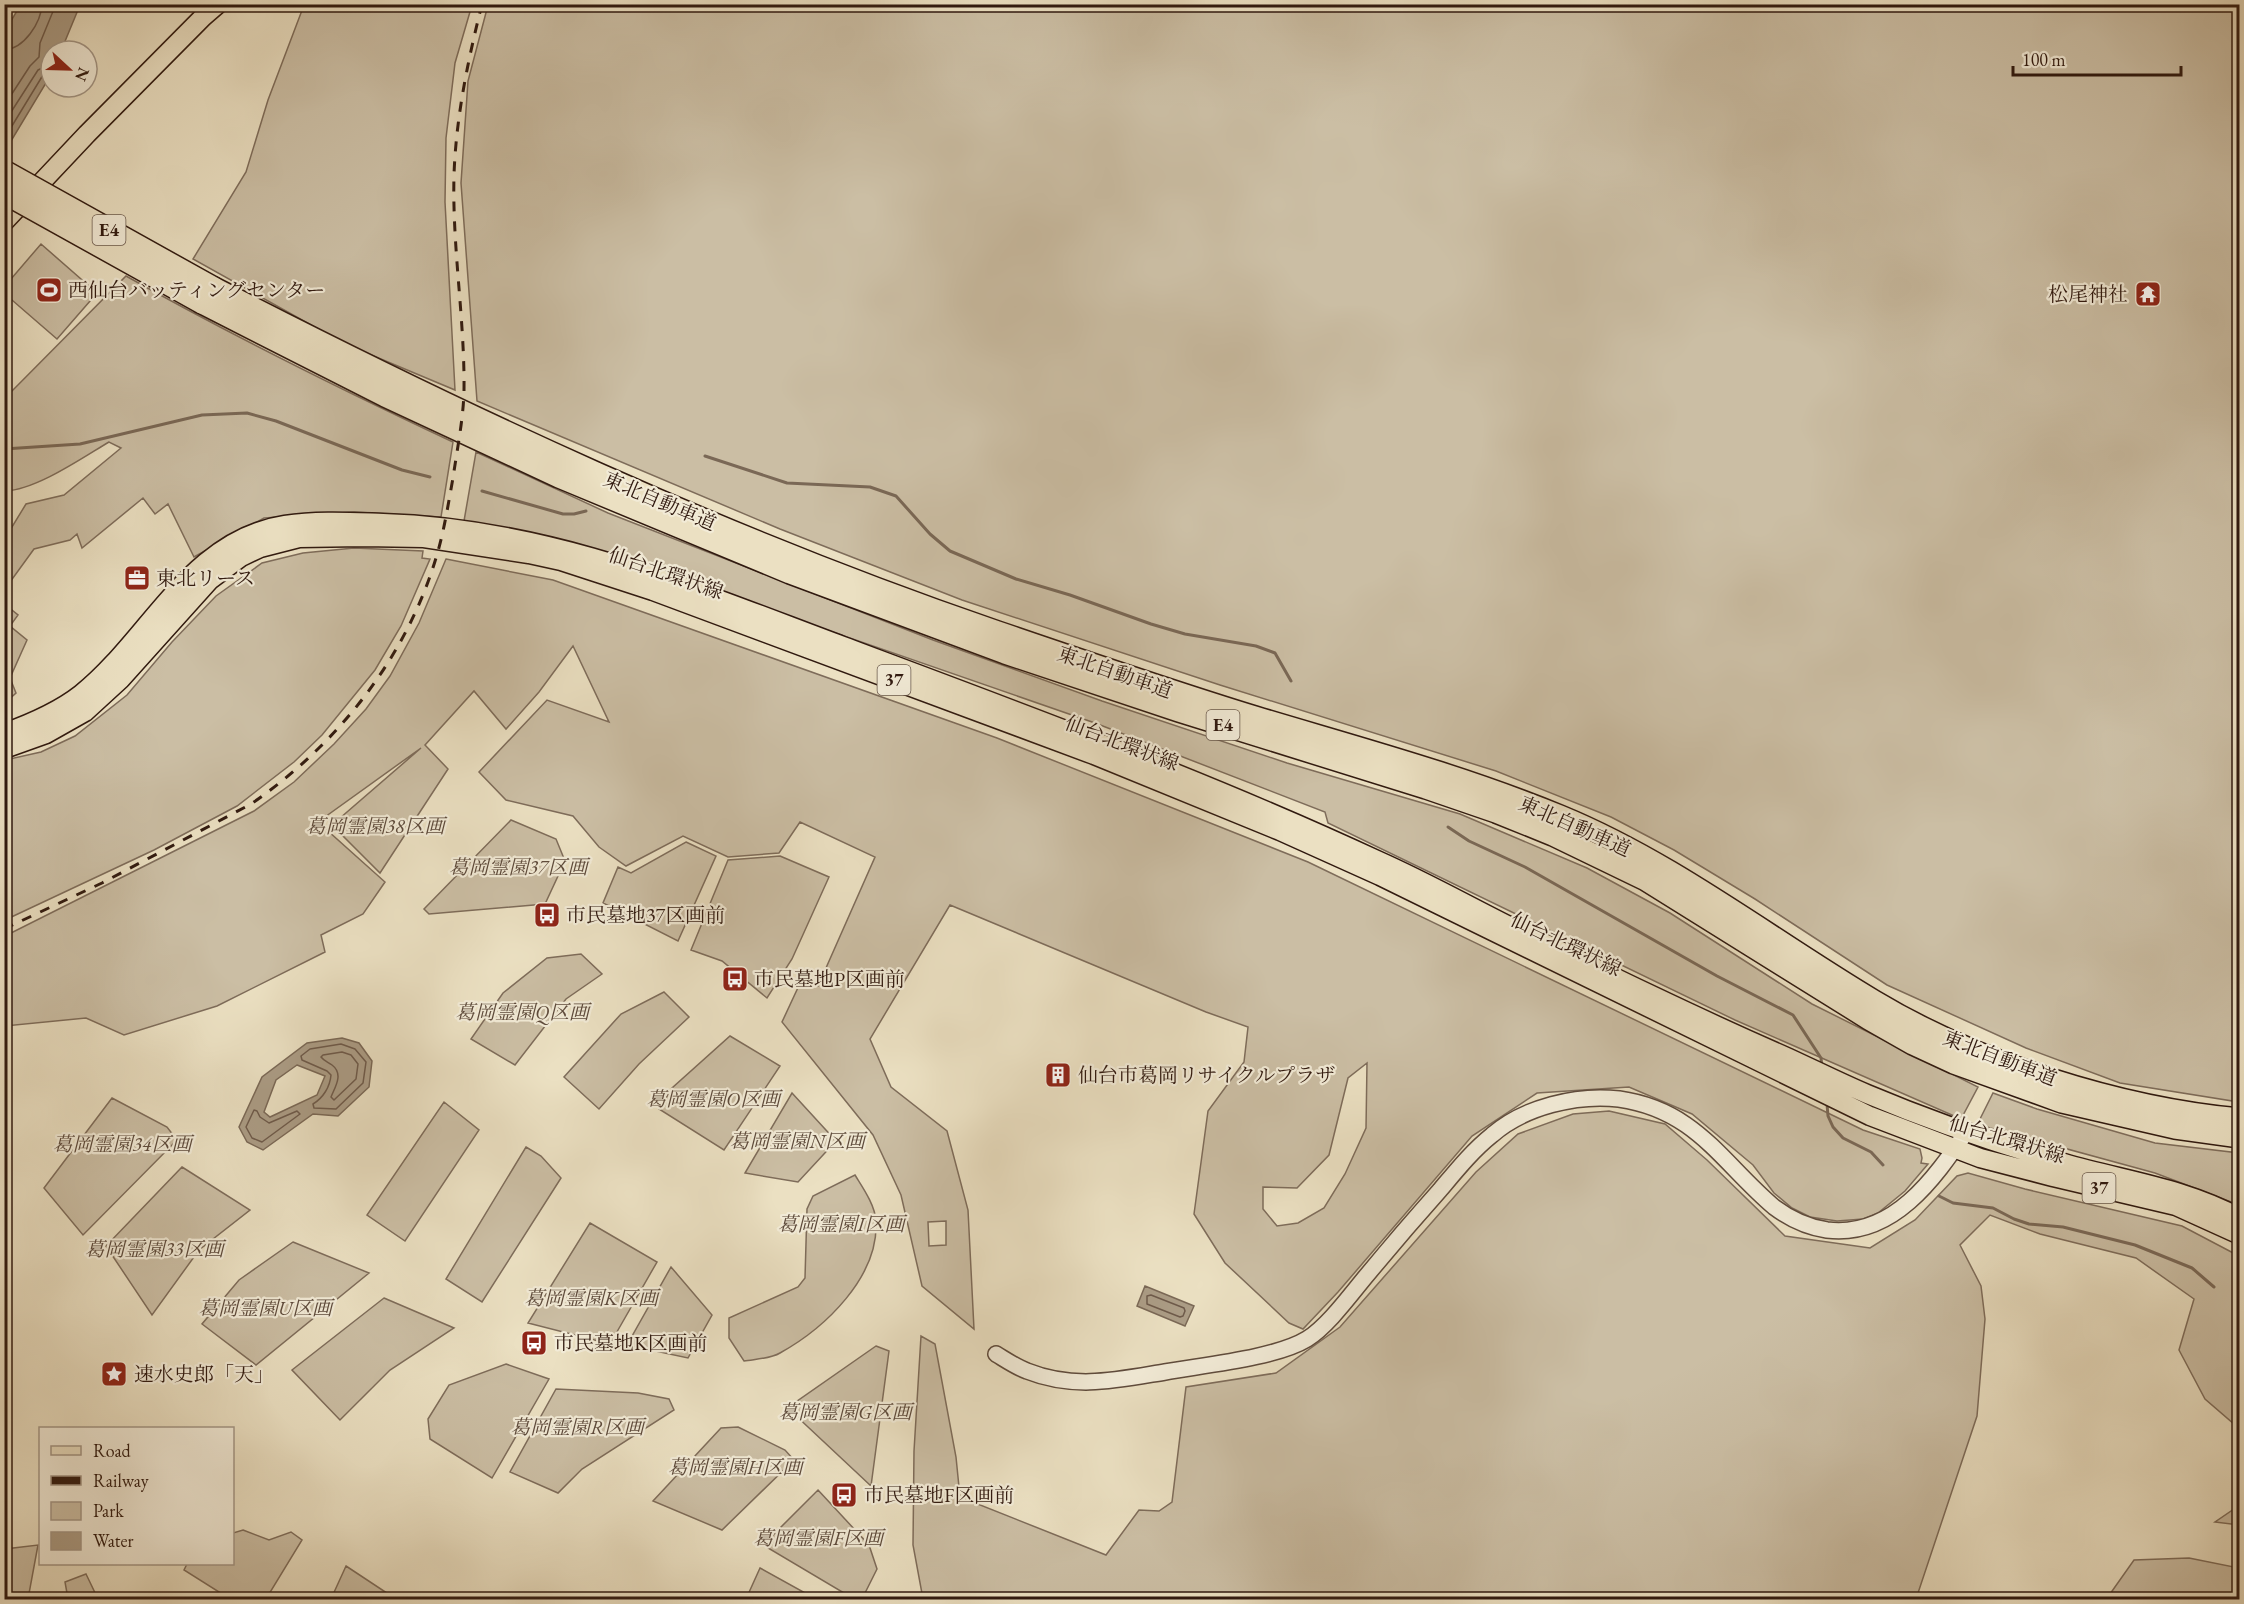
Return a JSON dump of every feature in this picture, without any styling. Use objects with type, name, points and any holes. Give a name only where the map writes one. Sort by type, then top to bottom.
[{"type":"highway","name":"東北自動車道","points":[[4,171],[208,295],[385,396],[559,477],[790,573],[1005,652],[1179,711],[1426,788],[1553,835],[1646,880],[1913,1044],[2010,1085],[2082,1107],[2175,1128],[2240,1137]]},
{"type":"highway","name":"東北自動車道","points":[[4,193],[208,295],[579,466],[699,518],[852,579],[987,628],[1182,694],[1441,772],[1592,830],[1619,843],[1713,899],[1880,1005],[1959,1044],[2058,1081],[2110,1096],[2152,1107],[2240,1119]]},
{"type":"main road","points":[[4,222],[87,134],[218,4]]},
{"type":"main road","name":"仙台北環状線","points":[[4,733],[28,725],[78,696],[116,661],[193,573],[228,546],[248,537],[278,526],[313,522],[423,524],[508,536],[581,553],[668,581],[1090,738],[1280,816],[1387,864],[1683,1010],[1869,1095],[1967,1131],[2062,1162],[2188,1194],[2240,1218]]},
{"type":"main road","name":"仙台北環状線","points":[[4,749],[46,734],[84,712],[121,678],[210,580],[241,557],[260,548],[299,538],[424,538],[561,561],[664,595],[1094,755],[1242,815],[1380,876],[1870,1116],[1980,1158],[2053,1178],[2176,1206],[2240,1235]]},
{"type":"street","points":[[996,1354],[1026,1370],[1051,1378],[1078,1383],[1106,1382],[1280,1351],[1302,1342],[1310,1338],[1341,1307],[1461,1165],[1492,1134],[1514,1120],[1574,1100],[1615,1099],[1657,1109],[1706,1138],[1774,1206],[1789,1217],[1816,1228],[1840,1231],[1861,1229],[1882,1221],[1903,1208],[1922,1189],[1967,1131]]},
{"type":"green space","points":[[304,5],[472,5],[455,63],[446,138],[445,202],[455,390],[345,344],[193,259],[246,172],[268,100]]},
{"type":"green space","points":[[488,5],[2239,5],[2239,1102],[2120,1083],[2026,1048],[1887,985],[1755,899],[1674,850],[1611,817],[1496,771],[1220,685],[962,600],[780,529],[477,401],[461,183],[468,81]]},
{"type":"green space","name":"西仙台バッティングセンター","points":[[41,244],[97,293],[57,339],[5,294],[5,286]]},
{"type":"green space","points":[[126,276],[288,362],[453,442],[441,517],[354,512],[264,518],[194,557],[168,504],[155,514],[143,498],[82,548],[77,534],[70,540],[34,549],[10,582],[7,606],[18,615],[10,626],[27,640],[10,678],[16,693],[6,702],[4,540],[26,504],[64,495],[121,448],[109,442],[44,479],[31,485],[5,491],[5,386],[11,392]]},
{"type":"green space","points":[[476,452],[608,513],[933,640],[1102,701],[1287,763],[1460,814],[1587,868],[1670,913],[1812,1004],[1978,1087],[1961,1119],[1735,1020],[1328,823],[1325,812],[1095,723],[585,546],[464,521]]},
{"type":"green space","points":[[354,548],[423,551],[422,558],[430,559],[401,626],[375,670],[322,735],[294,762],[237,806],[154,850],[5,920],[5,760],[41,752],[75,736],[127,695],[172,642],[216,596],[262,563],[303,553]]},
{"type":"green space","name":"葛岡霊園38区画","points":[[446,559],[553,580],[997,738],[1308,862],[1863,1130],[1920,1149],[1921,1163],[1928,1164],[1905,1191],[1878,1213],[1863,1219],[1837,1221],[1810,1217],[1792,1208],[1774,1193],[1753,1165],[1692,1114],[1629,1087],[1537,1093],[1472,1136],[1338,1292],[1303,1329],[1289,1323],[1225,1263],[1194,1214],[1208,1111],[1244,1062],[1248,1027],[1206,1012],[950,905],[870,1039],[891,1087],[947,1131],[968,1210],[974,1329],[922,1286],[901,1195],[873,1135],[782,1022],[802,979],[818,986],[875,857],[800,822],[779,853],[728,857],[683,836],[626,866],[599,847],[573,816],[506,800],[479,772],[547,700],[609,722],[573,646],[539,692],[506,729],[474,691],[425,745],[448,769],[380,873],[332,825],[421,748],[318,822],[385,882],[363,914],[321,935],[325,952],[217,1006],[124,1035],[86,1018],[5,1026],[5,936],[254,811],[294,782],[366,709],[390,676],[419,623]],"holes":[[[1367,1063],[1366,1128],[1345,1174],[1324,1208],[1298,1223],[1277,1226],[1263,1209],[1263,1187],[1297,1188],[1329,1155],[1348,1078]],[[946,1221],[946,1245],[929,1246],[928,1222]]]},
{"type":"green space","name":"葛岡霊園37区画","points":[[511,820],[556,839],[565,861],[545,904],[429,914],[424,909]]},
{"type":"green space","points":[[686,842],[716,856],[678,941],[603,903],[618,867],[631,873]]},
{"type":"green space","points":[[780,856],[829,877],[792,959],[767,998],[722,961],[691,950],[728,860]]},
{"type":"green space","name":"葛岡霊園Q区画","points":[[581,954],[602,974],[566,999],[515,1065],[471,1039],[503,993],[547,958]]},
{"type":"green space","points":[[664,992],[689,1017],[639,1064],[599,1109],[564,1077],[621,1014]]},
{"type":"green space","name":"葛岡霊園O区画","points":[[730,1036],[780,1066],[724,1150],[659,1109],[672,1088]]},
{"type":"green space","name":"葛岡霊園N区画","points":[[792,1093],[836,1141],[798,1182],[745,1173]]},
{"type":"green space","points":[[1993,1093],[2037,1109],[2155,1143],[2239,1153],[2239,1205],[2155,1173],[1983,1126],[1980,1119]]},
{"type":"green space","name":"葛岡霊園34区画","points":[[112,1098],[167,1127],[177,1140],[83,1235],[44,1188]]},
{"type":"green space","points":[[444,1102],[479,1130],[405,1241],[367,1215]]},
{"type":"green space","points":[[1609,1111],[1665,1124],[1707,1160],[1785,1236],[1870,1248],[1915,1220],[1957,1176],[1968,1173],[2025,1189],[2182,1226],[2239,1256],[2239,1414],[2234,1424],[2205,1399],[2179,1350],[2194,1299],[2136,1258],[2040,1234],[1990,1215],[1960,1245],[1981,1286],[1985,1319],[1977,1416],[1916,1599],[923,1599],[913,1545],[914,1451],[921,1336],[935,1344],[956,1457],[960,1497],[1106,1555],[1139,1510],[1159,1511],[1172,1502],[1186,1387],[1276,1373],[1340,1327],[1476,1172],[1518,1134],[1573,1114]]},
{"type":"green space","points":[[526,1147],[541,1156],[561,1178],[482,1302],[446,1279]]},
{"type":"green space","name":"葛岡霊園33区画","points":[[182,1167],[250,1210],[199,1250],[152,1315],[106,1246]]},
{"type":"green space","name":"葛岡霊園I区画","points":[[855,1175],[871,1203],[876,1221],[875,1242],[869,1262],[859,1281],[831,1315],[797,1342],[772,1356],[744,1361],[729,1338],[729,1318],[798,1287],[805,1278],[807,1209],[813,1196]]},
{"type":"green space","name":"葛岡霊園K区画","points":[[590,1223],[657,1262],[610,1344],[528,1323]]},
{"type":"green space","name":"葛岡霊園U区画","points":[[293,1242],[369,1273],[256,1365],[202,1324],[239,1280]]},
{"type":"green space","points":[[671,1267],[712,1315],[688,1358],[627,1345]]},
{"type":"green space","points":[[384,1298],[454,1328],[390,1370],[340,1420],[292,1370]]},
{"type":"green space","name":"葛岡霊園G区画","points":[[876,1346],[889,1351],[871,1486],[792,1412],[793,1404]]},
{"type":"green space","points":[[506,1364],[549,1379],[492,1478],[430,1439],[428,1419],[449,1385]]},
{"type":"green space","name":"葛岡霊園R区画","points":[[556,1389],[638,1393],[669,1399],[674,1410],[582,1469],[558,1493],[510,1472]]},
{"type":"green space","name":"葛岡霊園H区画","points":[[738,1427],[785,1450],[794,1460],[722,1530],[653,1501],[721,1428]]},
{"type":"green space","name":"葛岡霊園F区画","points":[[818,1490],[869,1545],[877,1569],[862,1599],[854,1599],[763,1545]]},
{"type":"green space","points":[[2239,1507],[2239,1525],[2215,1522]]},
{"type":"green space","points":[[243,1530],[269,1540],[291,1532],[302,1540],[266,1599],[230,1599],[184,1570],[186,1565],[234,1565],[234,1533]]},
{"type":"green space","points":[[38,1545],[28,1599],[5,1599],[5,1549]]},
{"type":"green space","points":[[2189,1558],[2239,1568],[2239,1599],[2056,1599],[2110,1594],[2134,1560]]},
{"type":"green space","points":[[346,1566],[396,1599],[331,1599]]},
{"type":"green space","points":[[760,1568],[816,1599],[746,1599]]},
{"type":"green space","points":[[86,1574],[98,1599],[68,1599],[65,1582]]},
{"type":"water","points":[[21,4],[80,5],[66,39],[39,39],[39,95],[5,151],[5,31]]},
{"type":"water","points":[[342,1038],[359,1043],[372,1061],[369,1087],[338,1116],[313,1114],[263,1150],[247,1142],[239,1127],[262,1077],[307,1043]],"holes":[[[297,1065],[325,1076],[317,1095],[270,1117],[264,1112],[276,1080]]]},
{"type":"water","points":[[1145,1286],[1194,1306],[1185,1326],[1137,1306]]},
{"type":"waterway","points":[[4,449],[80,444],[202,415],[247,413],[276,421],[402,470],[430,477]]},
{"type":"waterway","points":[[705,456],[787,483],[870,487],[896,496],[930,534],[950,551],[1016,579],[1070,595],[1151,624],[1185,634],[1256,646],[1275,653],[1291,681]]},
{"type":"waterway","points":[[482,491],[563,514],[586,511]]},
{"type":"waterway","points":[[1448,827],[1469,841],[1525,867],[1717,976],[1793,1015],[1821,1058],[1822,1067]]},
{"type":"waterway","points":[[1827,1104],[1828,1116],[1833,1127],[1843,1138],[1871,1152],[1883,1165]]},
{"type":"waterway","points":[[1939,1196],[1953,1203],[1993,1208],[2029,1224],[2063,1227],[2135,1245],[2192,1268],[2214,1287]]},
{"type":"railway","points":[[4,929],[102,883],[251,804],[312,755],[339,727],[365,696],[407,630],[423,595],[439,548],[461,425],[464,365],[455,229],[454,175],[457,132],[464,89],[482,4]]},
{"type":"place","name":"西仙台バッティングセンター","points":[[49,290]]},
{"type":"place","name":"松尾神社","points":[[2148,294]]},
{"type":"place","name":"東北リース","points":[[137,578]]},
{"type":"place","name":"市民墓地37区画前","points":[[547,915]]},
{"type":"place","name":"市民墓地P区画前","points":[[735,979]]},
{"type":"place","name":"仙台市葛岡リサイクルプラザ","points":[[1058,1075]]},
{"type":"place","name":"市民墓地K区画前","points":[[534,1343]]},
{"type":"place","name":"速水史郎「天」","points":[[114,1374]]},
{"type":"place","name":"市民墓地F区画前","points":[[844,1495]]}]
